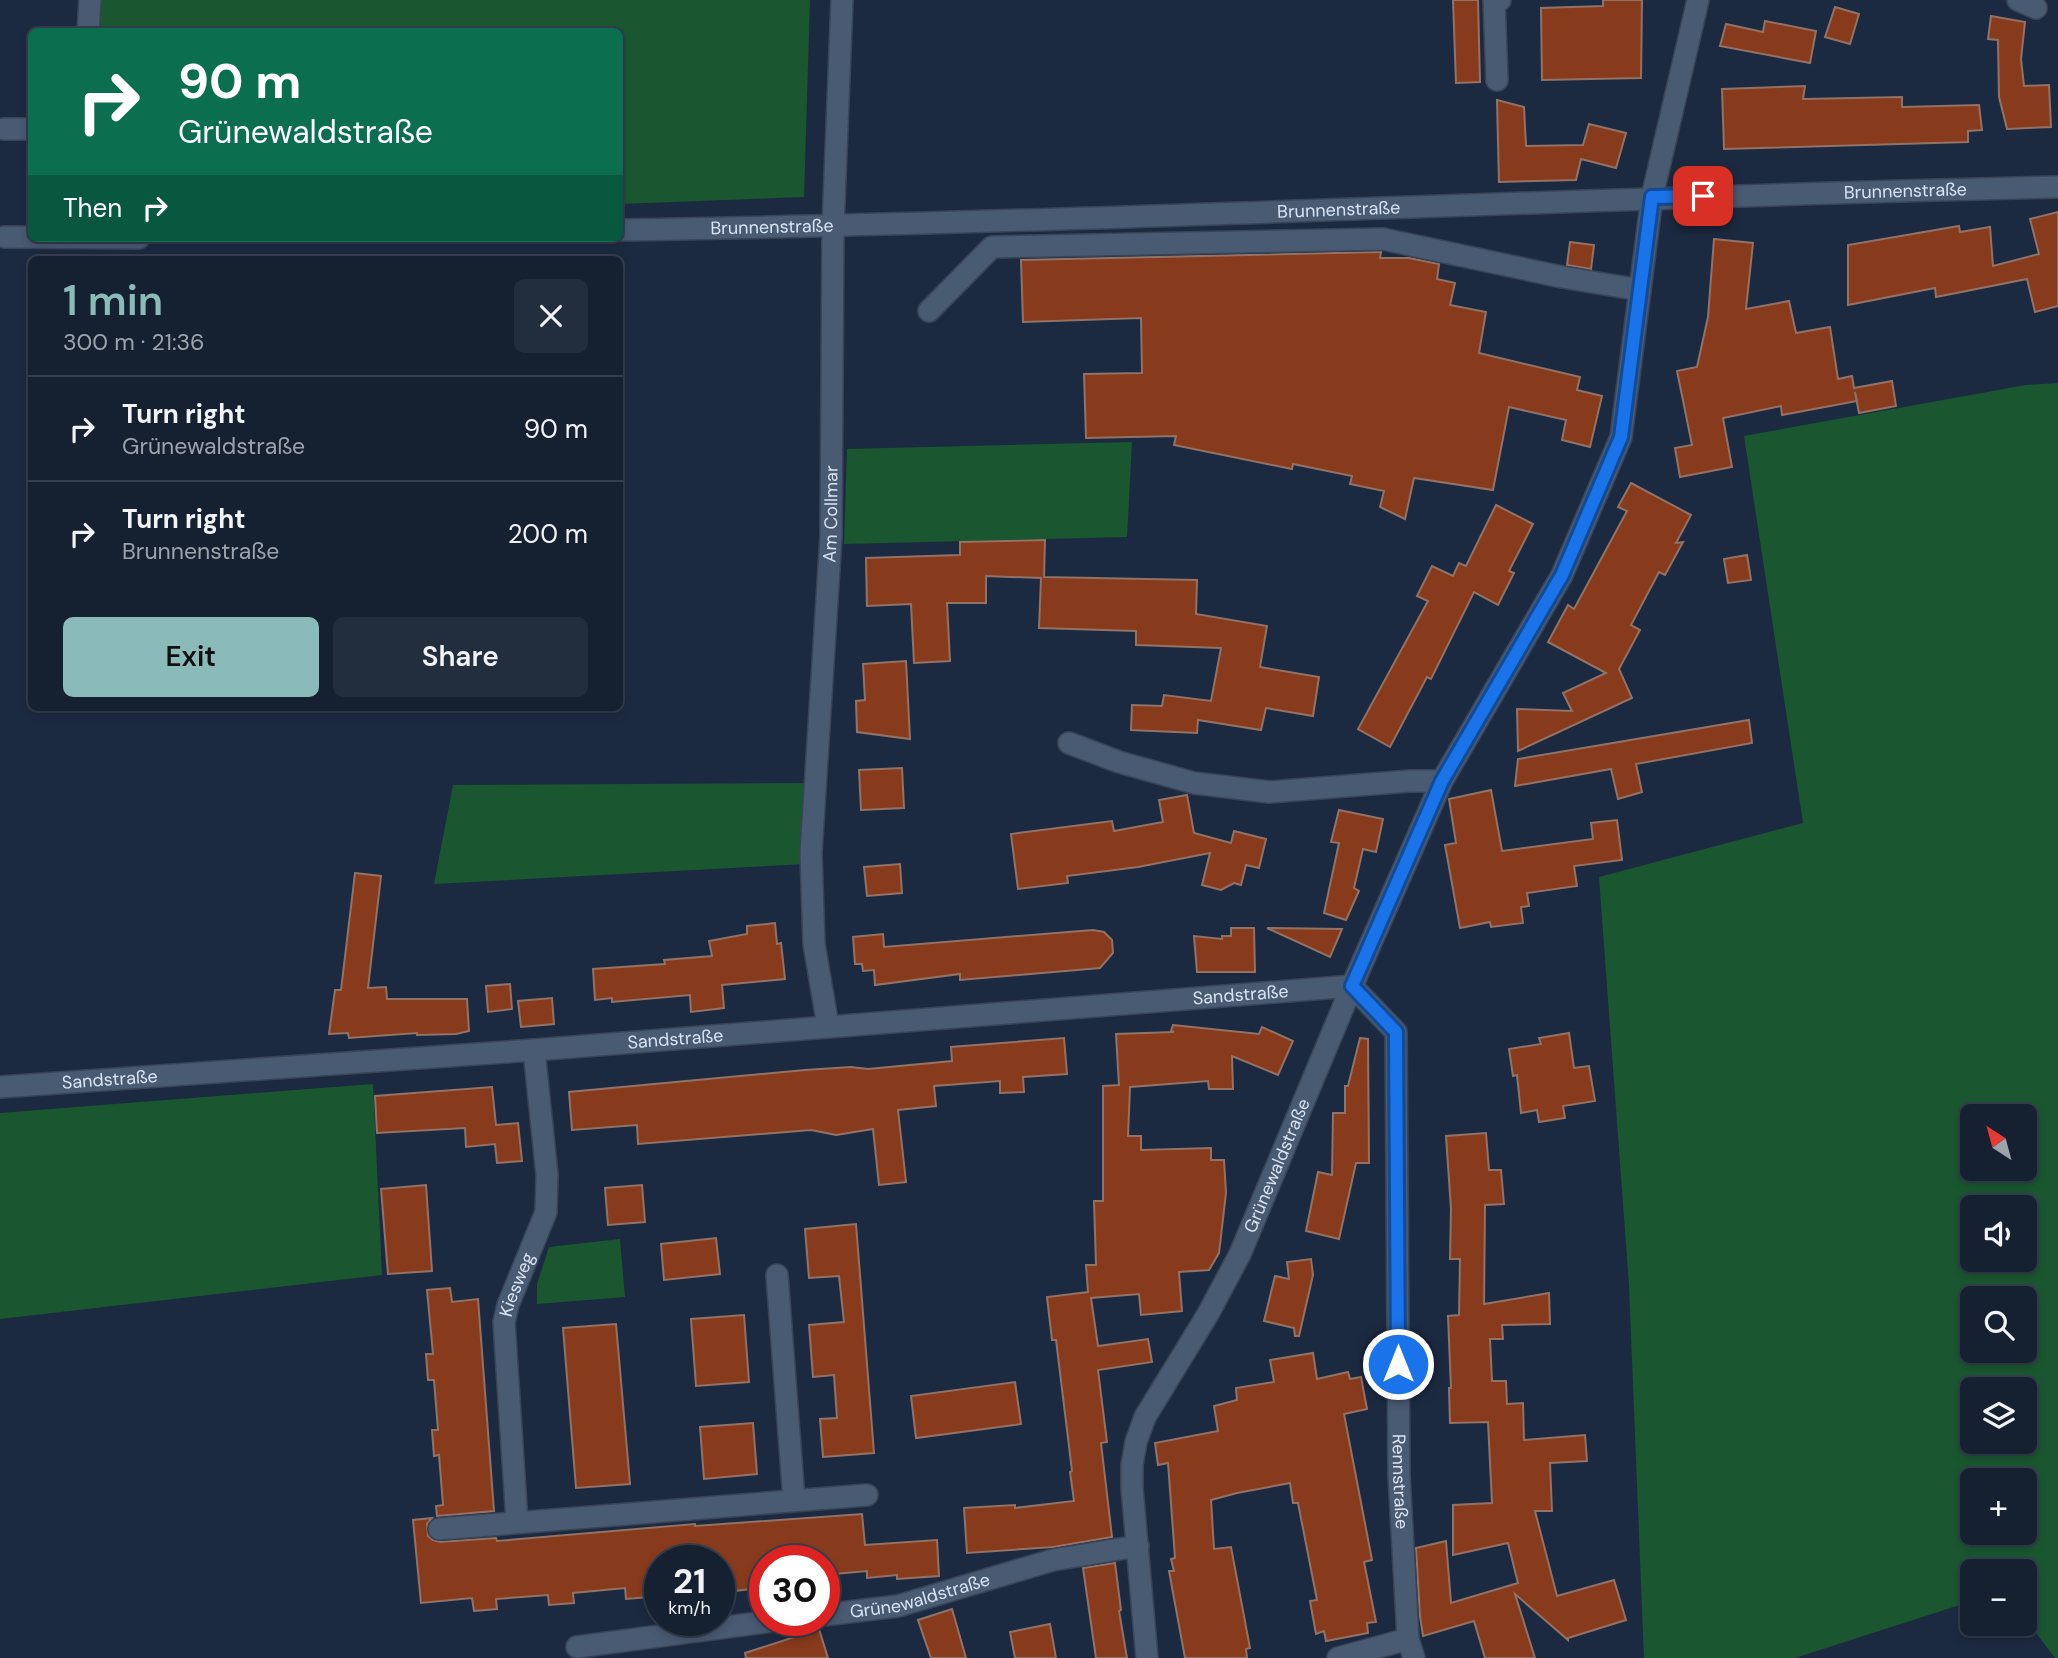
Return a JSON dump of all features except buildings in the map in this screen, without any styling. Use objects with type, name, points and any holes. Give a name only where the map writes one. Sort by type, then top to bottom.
[{"type":"street","points":[[88,28],[90,0]]},
{"type":"street","name":"Am Collmar","points":[[828,1026],[814,944],[811,853],[831,536],[832,227],[842,0]]},
{"type":"street","points":[[1497,80],[1494,0],[1500,0]]},
{"type":"street","name":"Grünewaldstraße","points":[[1147,1658],[1132,1465],[1136,1442],[1145,1417],[1208,1314],[1240,1254],[1352,986],[1442,781],[1562,575],[1621,437],[1652,197],[1698,0]]},
{"type":"street","points":[[4,129],[28,129]]},
{"type":"street","name":"Brunnenstraße","points":[[623,230],[832,227],[1652,197],[2058,187]]},
{"type":"street","points":[[5,237],[28,237]]},
{"type":"street","points":[[929,311],[992,247],[1383,239],[1562,277],[1640,290]]},
{"type":"street","points":[[1069,743],[1119,762],[1194,783],[1269,792],[1442,781]]},
{"type":"street","name":"Sandstraße","points":[[0,1087],[534,1050],[1352,986]]},
{"type":"street","name":"Rennstraße","points":[[1352,986],[1396,1032],[1399,1475],[1411,1648]]},
{"type":"street","name":"Kiesweg","points":[[517,1522],[503,1322],[545,1212],[547,1175],[534,1050]]},
{"type":"street","points":[[777,1275],[794,1500]]},
{"type":"street","points":[[439,1528],[867,1495]]},
{"type":"street","name":"Grünewaldstraße","points":[[840,1613],[898,1606],[1053,1560],[1138,1546]]},
{"type":"street","points":[[577,1647],[749,1624]]},
{"type":"street","points":[[1338,1658],[1411,1648]]},
{"type":"green space","points":[[98,0],[810,0],[804,197],[623,204],[623,28],[95,28]]},
{"type":"green space","points":[[2058,383],[2058,1658],[2055,1658],[2037,1634],[2037,1559],[1960,1559],[1960,1605],[1795,1658],[1644,1658],[1629,1285],[1599,877],[1803,823],[1744,436],[2026,385]]},
{"type":"green space","points":[[1132,442],[1127,537],[844,544],[847,449]]},
{"type":"green space","points":[[809,783],[806,864],[434,884],[453,785]]},
{"type":"green space","points":[[373,1084],[382,1275],[0,1319],[0,1113]]},
{"type":"green space","points":[[620,1239],[625,1297],[537,1304],[537,1284],[549,1247]]},
{"type":"route","points":[[1398,1364],[1396,1032],[1352,986],[1442,781],[1562,575],[1621,437],[1652,197],[1703,196]]}]
